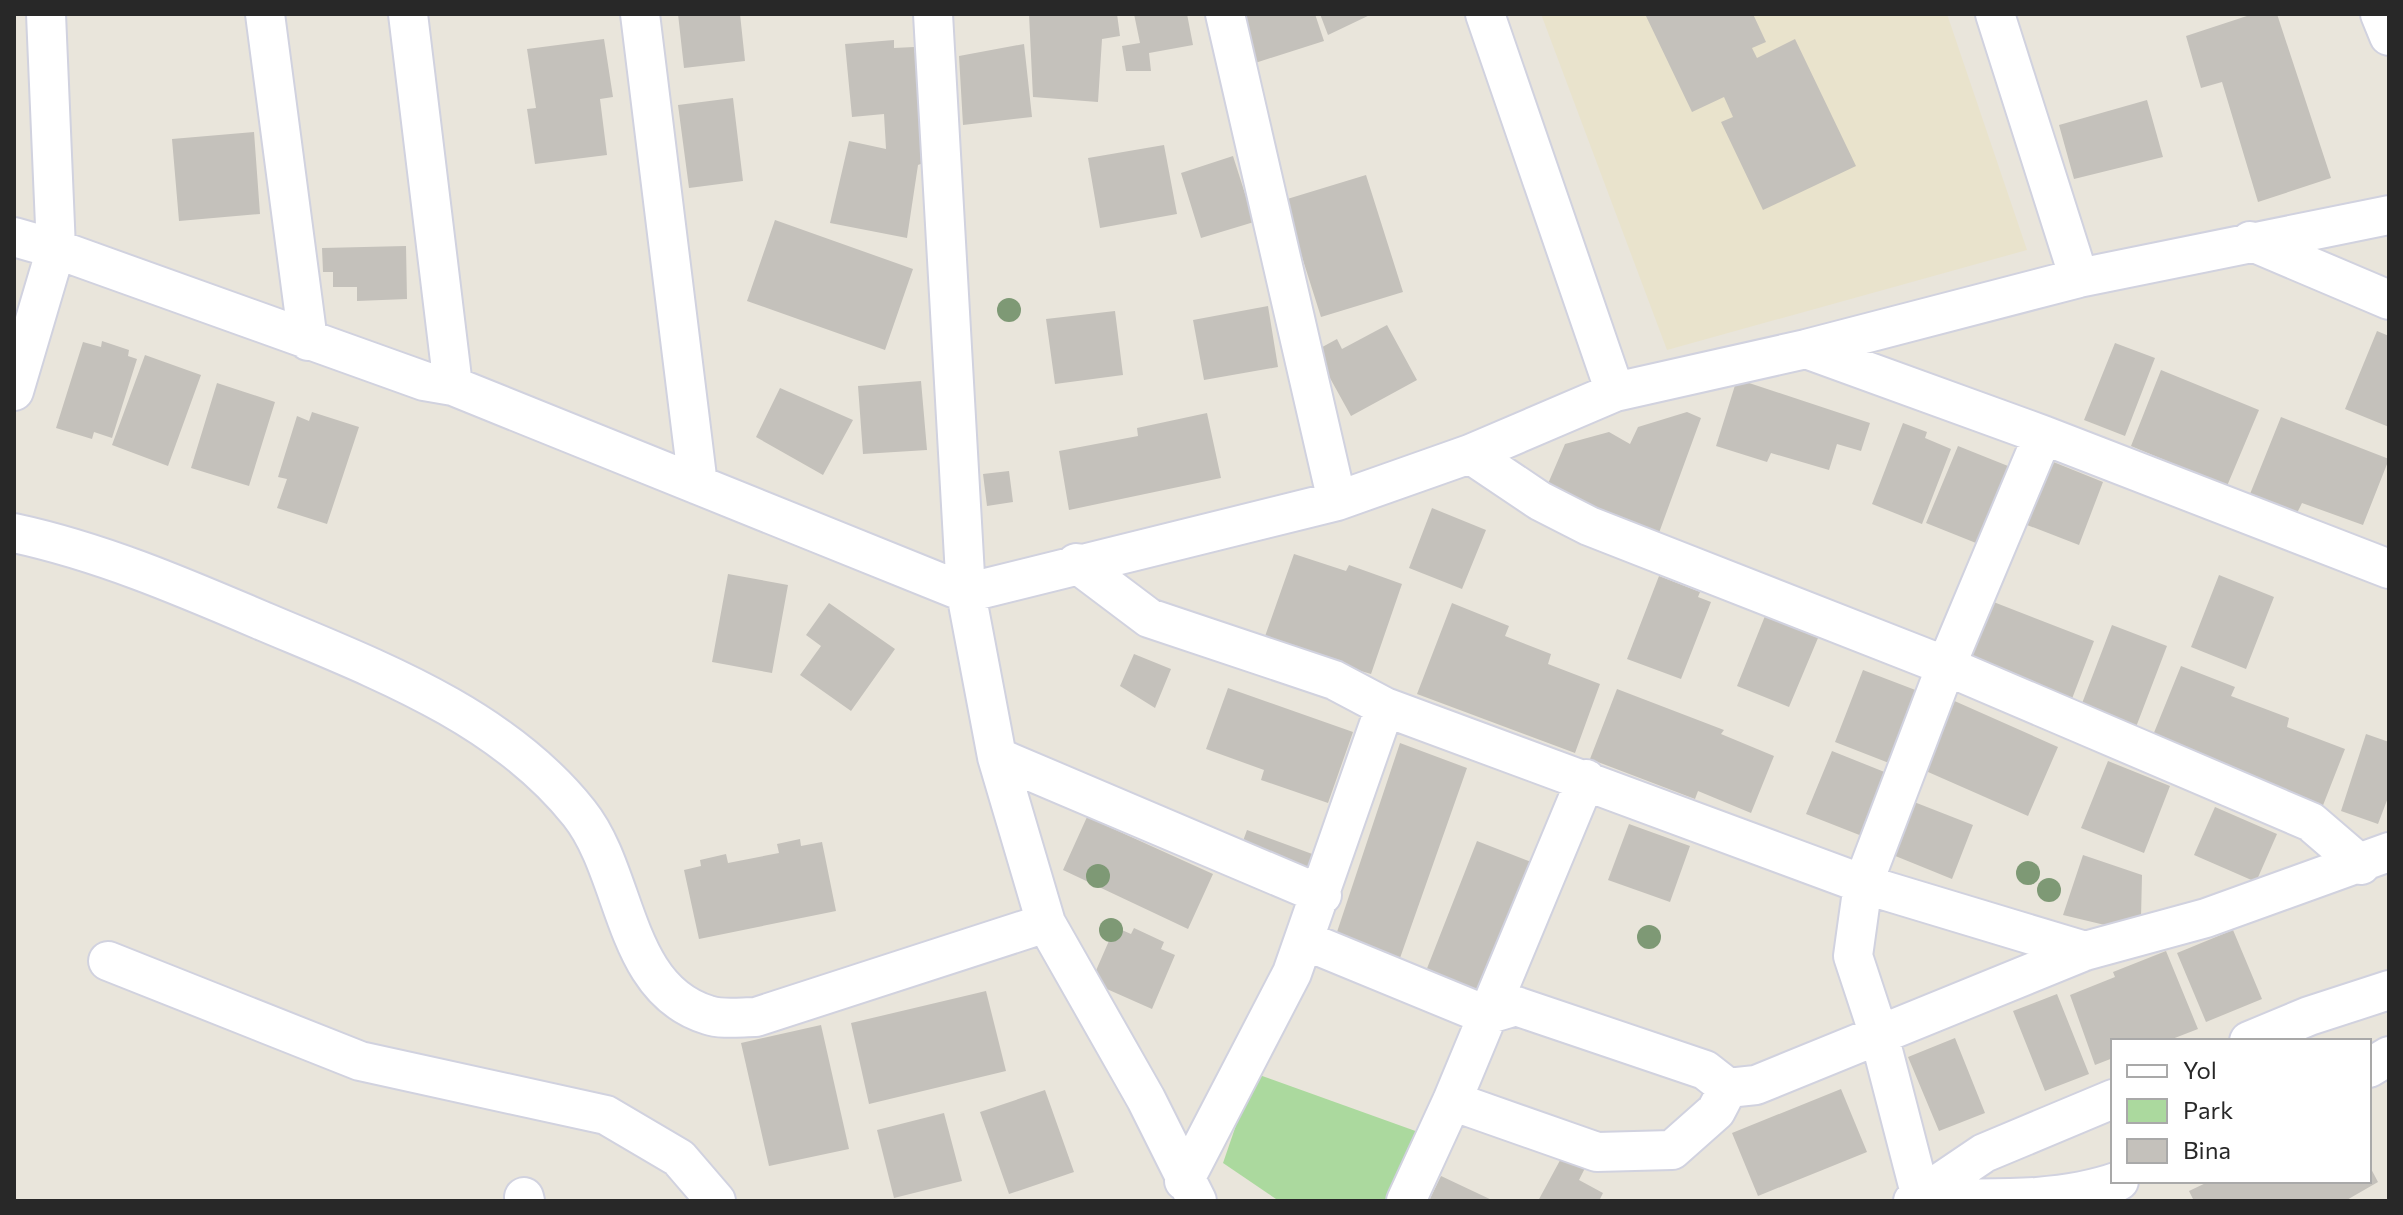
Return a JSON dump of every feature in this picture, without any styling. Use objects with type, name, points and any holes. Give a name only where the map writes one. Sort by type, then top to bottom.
[{"type":"street","points":[[14,391],[56,249],[46,14]]},
{"type":"street","points":[[265,14],[308,341]]},
{"type":"street","points":[[408,14],[453,386]]},
{"type":"street","points":[[640,14],[698,485]]},
{"type":"street","points":[[933,14],[966,593],[997,757],[1046,923],[1146,1099],[1191,1191]]},
{"type":"street","points":[[1225,14],[1337,501]]},
{"type":"street","points":[[1485,14],[1615,392]]},
{"type":"street","points":[[1995,14],[2079,278]]},
{"type":"street","points":[[2380,14],[2389,36]]},
{"type":"street","points":[[14,237],[56,249],[424,381],[453,386],[966,593],[1076,563],[1337,501],[1470,454],[1615,392],[1806,349],[2079,278],[2389,215]]},
{"type":"street","points":[[2250,241],[2389,300]]},
{"type":"street","points":[[1806,349],[2387,565]]},
{"type":"street","points":[[1919,1200],[1879,1035],[1853,956],[1863,884],[1946,666],[2043,435]]},
{"type":"street","points":[[1470,454],[1540,501],[1589,526],[1946,666],[2311,822],[2375,859]]},
{"type":"street","points":[[14,533],[138,568],[412,684],[518,752],[579,813],[602,857],[650,974],[682,1005],[711,1017],[756,1017],[1046,923]]},
{"type":"street","points":[[1076,563],[1149,618],[1334,680],[1385,707],[1863,884],[2085,951]]},
{"type":"street","points":[[1191,1191],[1306,941],[1385,707]]},
{"type":"street","points":[[997,757],[1322,895]]},
{"type":"street","points":[[1406,1201],[1452,1101],[1586,779]]},
{"type":"street","points":[[1306,941],[1486,1015],[1516,1006],[1705,1070],[1728,1088],[1756,1085],[2085,951],[2206,918],[2375,859]]},
{"type":"street","points":[[108,961],[360,1061],[606,1115],[679,1158],[716,1201]]},
{"type":"street","points":[[2254,1039],[2309,1016],[2389,990]]},
{"type":"street","points":[[2371,1067],[2389,1056]]},
{"type":"street","points":[[1452,1101],[1597,1152],[1672,1150],[1716,1111],[1728,1088]]},
{"type":"street","points":[[1919,1200],[1984,1153],[2111,1100]]},
{"type":"street","points":[[1919,1200],[2090,1191],[2113,1183]]},
{"type":"shaded area","points":[[1541,14],[1947,14],[2027,250],[1667,350]]},
{"type":"green space","points":[[1254,1073],[1421,1133],[1393,1201],[1279,1201],[1223,1163]]},
{"type":"building","points":[[678,14],[740,14],[745,61],[684,68]]},
{"type":"building","points":[[1029,14],[1117,14],[1120,36],[1102,39],[1098,102],[1033,97]]},
{"type":"building","points":[[1134,14],[1187,14],[1193,45],[1149,53],[1151,71],[1126,71],[1122,46],[1140,43]]},
{"type":"building","points":[[1236,14],[1315,14],[1324,41],[1252,64]]},
{"type":"building","points":[[1320,14],[1372,14],[1328,35]]},
{"type":"building","points":[[1645,14],[1753,14],[1766,42],[1752,48],[1757,58],[1795,39],[1856,166],[1763,210],[1721,122],[1733,117],[1724,97],[1692,112]]},
{"type":"building","points":[[2253,14],[2277,14],[2331,178],[2258,202],[2222,82],[2201,88],[2186,36]]},
{"type":"building","points":[[604,39],[613,97],[600,99],[607,155],[535,164],[527,109],[536,108],[527,49]]},
{"type":"building","points":[[894,40],[894,48],[914,47],[931,160],[918,165],[907,238],[830,223],[849,141],[886,149],[884,114],[852,117],[845,44]]},
{"type":"building","points":[[1024,44],[1032,117],[963,125],[959,56]]},
{"type":"building","points":[[733,98],[743,181],[689,188],[678,105]]},
{"type":"building","points":[[2147,100],[2163,157],[2074,179],[2059,125]]},
{"type":"building","points":[[254,132],[260,214],[179,221],[172,139]]},
{"type":"building","points":[[1164,145],[1177,214],[1100,228],[1088,158]]},
{"type":"building","points":[[1233,156],[1254,222],[1201,238],[1181,173]]},
{"type":"building","points":[[1366,175],[1403,292],[1321,317],[1284,200]]},
{"type":"building","points":[[775,220],[913,269],[885,350],[747,301]]},
{"type":"building","points":[[406,246],[407,299],[357,301],[357,287],[333,287],[333,272],[323,272],[322,248]]},
{"type":"building","points":[[1268,306],[1278,367],[1204,380],[1193,320]]},
{"type":"building","points":[[1115,311],[1123,375],[1055,384],[1046,319]]},
{"type":"building","points":[[1387,325],[1417,380],[1351,416],[1315,351],[1337,339],[1342,349]]},
{"type":"building","points":[[2377,331],[2389,336],[2389,427],[2345,409]]},
{"type":"building","points":[[102,341],[129,350],[128,356],[137,359],[112,438],[94,432],[92,439],[56,428],[83,342],[101,347]]},
{"type":"building","points":[[2115,343],[2155,358],[2125,436],[2084,420]]},
{"type":"building","points":[[145,355],[201,375],[168,466],[112,445]]},
{"type":"building","points":[[2161,370],[2259,410],[2227,486],[2131,446]]},
{"type":"building","points":[[1737,379],[1870,423],[1861,451],[1837,444],[1829,470],[1771,453],[1767,462],[1716,446]]},
{"type":"building","points":[[921,381],[927,450],[863,454],[858,386]]},
{"type":"building","points":[[217,383],[275,402],[249,486],[191,468]]},
{"type":"building","points":[[780,388],[853,420],[823,475],[756,437]]},
{"type":"building","points":[[312,412],[359,427],[327,524],[277,508],[287,479],[278,477],[297,416],[309,421]]},
{"type":"building","points":[[1687,412],[1701,418],[1656,541],[1547,486],[1565,444],[1609,432],[1630,444],[1638,427]]},
{"type":"building","points":[[1207,413],[1221,478],[1069,510],[1059,451],[1138,436],[1137,428]]},
{"type":"building","points":[[2281,417],[2389,459],[2363,525],[2302,503],[2297,513],[2250,494]]},
{"type":"building","points":[[1903,423],[1927,432],[1925,438],[1951,449],[1922,524],[1872,504]]},
{"type":"building","points":[[1958,446],[2013,468],[1981,545],[1926,523]]},
{"type":"building","points":[[2046,459],[2103,482],[2079,545],[2022,523]]},
{"type":"building","points":[[1009,471],[1013,502],[987,506],[983,474]]},
{"type":"building","points":[[1432,508],[1486,530],[1462,589],[1409,568]]},
{"type":"building","points":[[1294,554],[1346,571],[1349,565],[1402,584],[1371,674],[1263,642]]},
{"type":"building","points":[[728,574],[788,585],[772,673],[712,662]]},
{"type":"building","points":[[2219,575],[2274,597],[2246,669],[2191,647]]},
{"type":"building","points":[[1659,576],[1700,592],[1698,597],[1711,602],[1681,679],[1627,659]]},
{"type":"building","points":[[1991,601],[2094,641],[2070,704],[1966,664]]},
{"type":"building","points":[[829,603],[895,649],[851,711],[800,675],[821,646],[806,635]]},
{"type":"building","points":[[1452,603],[1509,626],[1505,636],[1551,654],[1548,664],[1600,684],[1575,753],[1417,694]]},
{"type":"building","points":[[1765,616],[1818,638],[1789,707],[1737,686]]},
{"type":"building","points":[[2112,625],[2167,646],[2136,727],[2081,706]]},
{"type":"building","points":[[1134,654],[1171,669],[1155,708],[1120,686]]},
{"type":"building","points":[[2181,666],[2235,687],[2231,696],[2289,718],[2287,727],[2345,749],[2320,813],[2151,740]]},
{"type":"building","points":[[1863,670],[1918,691],[1889,763],[1835,742]]},
{"type":"building","points":[[1228,688],[1353,732],[1328,803],[1261,780],[1264,770],[1206,749]]},
{"type":"building","points":[[1617,689],[1724,730],[1721,734],[1774,756],[1751,813],[1698,791],[1695,799],[1590,759]]},
{"type":"building","points":[[1950,699],[2058,747],[2028,816],[1919,768]]},
{"type":"building","points":[[2366,734],[2389,742],[2389,795],[2378,824],[2341,811]]},
{"type":"building","points":[[1400,743],[1467,768],[1400,958],[1337,932]]},
{"type":"building","points":[[1832,751],[1887,773],[1862,836],[1806,814]]},
{"type":"building","points":[[2108,761],[2170,786],[2144,853],[2081,828]]},
{"type":"building","points":[[1909,800],[1973,825],[1952,879],[1888,853]]},
{"type":"building","points":[[2215,807],[2277,834],[2256,882],[2194,855]]},
{"type":"building","points":[[1087,817],[1213,874],[1188,929],[1063,870]]},
{"type":"building","points":[[1629,824],[1690,846],[1670,902],[1608,880]]},
{"type":"building","points":[[1247,830],[1315,855],[1307,878],[1239,852]]},
{"type":"building","points":[[800,839],[801,846],[822,842],[836,911],[699,939],[684,870],[701,866],[700,860],[726,854],[728,863],[779,853],[777,844]]},
{"type":"building","points":[[1477,841],[1534,863],[1483,994],[1426,971]]},
{"type":"building","points":[[2083,855],[2142,875],[2141,918],[2109,926],[2063,915]]},
{"type":"building","points":[[1115,927],[1131,934],[1134,928],[1164,942],[1161,949],[1175,955],[1152,1009],[1091,982]]},
{"type":"building","points":[[2233,930],[2262,999],[2206,1022],[2177,953]]},
{"type":"building","points":[[2166,951],[2198,1029],[2172,1039],[2111,1039],[2111,1059],[2095,1065],[2070,995],[2115,977],[2113,972]]},
{"type":"building","points":[[986,991],[1006,1071],[869,1104],[851,1023]]},
{"type":"building","points":[[2057,994],[2089,1074],[2045,1091],[2013,1011]]},
{"type":"building","points":[[821,1025],[849,1149],[769,1166],[741,1043]]},
{"type":"building","points":[[1955,1038],[1985,1113],[1939,1131],[1908,1057]]},
{"type":"building","points":[[1841,1089],[1867,1152],[1758,1196],[1732,1133]]},
{"type":"building","points":[[1045,1090],[1074,1172],[1009,1194],[980,1112]]},
{"type":"building","points":[[944,1113],[962,1181],[894,1198],[877,1130]]},
{"type":"building","points":[[1564,1153],[1586,1166],[1579,1180],[1603,1193],[1599,1201],[1538,1201]]},
{"type":"building","points":[[2371,1169],[2378,1182],[2345,1201],[2194,1201],[2189,1191],[2206,1183],[2371,1183]]},
{"type":"building","points":[[1441,1176],[1494,1201],[1429,1201]]}]
